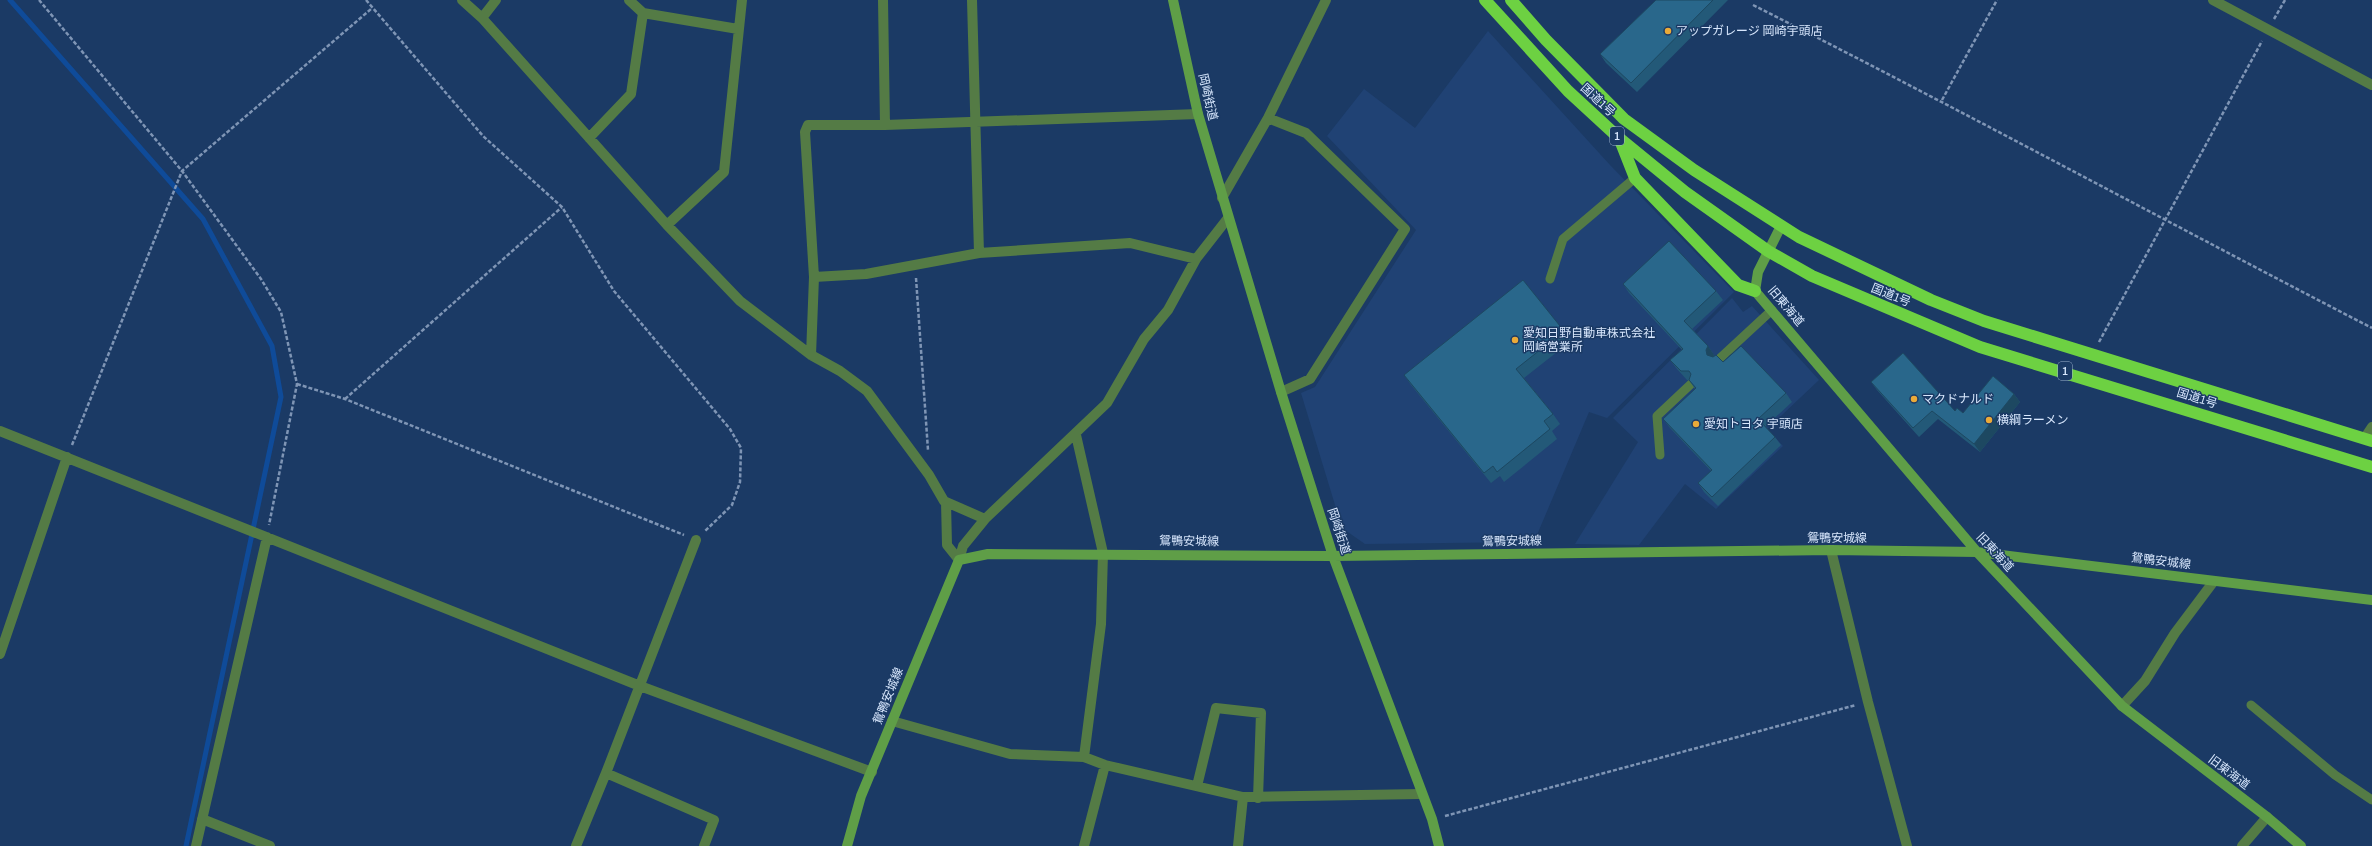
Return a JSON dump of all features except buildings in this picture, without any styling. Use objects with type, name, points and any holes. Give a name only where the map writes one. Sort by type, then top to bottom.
[{"type":"highway","name":"国道1号","points":[[1485,0],[1568,91],[1619,138],[1685,192],[1768,251],[1812,276],[1850,294],[1980,347],[2372,467]]},
{"type":"highway","name":"国道1号","points":[[1512,0],[1546,40],[1624,119],[1694,170],[1799,237],[1931,300],[1984,321],[2092,356],[2368,440]]},
{"type":"highway","points":[[1619,138],[1636,178],[1738,285],[1755,291]]},
{"type":"street","points":[[462,0],[482,18],[667,225],[740,301],[811,355],[840,371],[867,391],[929,475],[946,502],[947,545],[958,560]]},
{"type":"street","points":[[482,18],[496,0]]},
{"type":"street","points":[[629,0],[643,13],[738,29]]},
{"type":"street","points":[[667,225],[724,172],[742,0]]},
{"type":"street","points":[[883,0],[885,125]]},
{"type":"street","points":[[972,0],[977,121],[979,254]]},
{"type":"street","name":"岡崎街道","points":[[1173,0],[1198,114],[1281,392],[1334,556],[1421,794],[1432,819],[1439,846]]},
{"type":"street","points":[[1222,198],[1268,118],[1326,0]]},
{"type":"street","points":[[2213,0],[2372,85]]},
{"type":"street","points":[[589,138],[631,94],[643,13]]},
{"type":"street","points":[[811,355],[814,277],[805,132],[808,125],[885,125],[1198,114]]},
{"type":"street","points":[[1268,118],[1306,133],[1404,229],[1310,379],[1281,392]]},
{"type":"street","points":[[958,560],[962,546],[985,519],[1076,435],[1107,403],[1144,339],[1168,310],[1196,259],[1228,218]]},
{"type":"street","name":"旧東海道","points":[[1781,226],[1758,272],[1755,291],[1977,552],[2122,706],[2267,817],[2301,846]]},
{"type":"street","points":[[814,277],[866,274],[915,264],[979,254],[1130,244],[1196,259]]},
{"type":"street","points":[[2368,440],[2372,427]]},
{"type":"street","points":[[0,432],[250,529],[640,686],[872,772]]},
{"type":"street","points":[[1076,435],[1103,553],[1101,624],[1084,757]]},
{"type":"street","points":[[0,654],[67,457]]},
{"type":"street","points":[[946,502],[985,519]]},
{"type":"street","points":[[196,846],[265,536]]},
{"type":"street","points":[[576,846],[606,773],[696,540]]},
{"type":"street","points":[[1831,550],[1868,702],[1907,846]]},
{"type":"street","name":"鴛鴨安城線","points":[[847,846],[861,796],[958,560],[988,554],[1103,553],[1334,556],[1831,550],[1977,552],[2372,600]]},
{"type":"street","points":[[2122,706],[2145,681],[2175,633],[2214,581]]},
{"type":"street","points":[[1197,786],[1216,708],[1261,712],[1258,798]]},
{"type":"street","points":[[892,721],[1010,754],[1084,757],[1105,765],[1243,797],[1258,798],[1421,794]]},
{"type":"street","points":[[1084,846],[1105,765]]},
{"type":"street","points":[[606,773],[714,820],[704,846]]},
{"type":"street","points":[[1238,846],[1243,797]]},
{"type":"street","points":[[2242,846],[2267,817]]},
{"type":"street","points":[[202,819],[270,846]]},
{"type":"lane","points":[[1550,279],[1563,239],[1636,178]]},
{"type":"lane","points":[[1718,360],[1772,310]]},
{"type":"lane","points":[[1660,455],[1657,416],[1691,384]]},
{"type":"lane","points":[[2251,705],[2334,775],[2372,800]]},
{"type":"path","points":[[39,0],[182,171],[261,279],[281,312],[297,384],[265,536]]},
{"type":"path","points":[[297,384],[345,399],[696,540],[732,505],[740,482],[741,448],[730,429],[711,404],[614,291],[562,208],[483,136],[371,9],[366,0]]},
{"type":"path","points":[[1942,100],[1997,0]]},
{"type":"path","points":[[2092,356],[2285,0]]},
{"type":"path","points":[[1753,5],[1942,100],[2165,221],[2372,328]]},
{"type":"path","points":[[67,457],[182,171],[371,9]]},
{"type":"path","points":[[345,399],[562,208]]},
{"type":"path","points":[[915,264],[929,475]]},
{"type":"path","points":[[1432,819],[1868,702]]},
{"type":"shaded area","name":"愛知日野自動車株式会社 岡崎営業所","points":[[1488,31],[1610,165],[1734,292],[1607,418],[1589,412],[1534,542],[1365,544],[1342,528],[1301,393],[1315,387],[1416,230],[1327,136],[1364,89],[1415,128]]},
{"type":"shaded area","name":"愛知トヨタ 宇頭店","points":[[1732,298],[1743,312],[1752,306],[1819,380],[1767,429],[1783,446],[1716,509],[1685,484],[1639,545],[1575,544],[1638,442],[1613,418]]},
{"type":"waterway","points":[[10,0],[203,219],[272,346],[281,397],[186,846]]},
{"type":"place","name":"アップガレージ 岡崎宇頭店","points":[[1668,31]]},
{"type":"place","name":"愛知日野自動車株式会社 岡崎営業所","points":[[1515,340]]},
{"type":"place","name":"マクドナルド","points":[[1914,399]]},
{"type":"place","name":"横綱ラーメン","points":[[1989,420]]},
{"type":"place","name":"愛知トヨタ 宇頭店","points":[[1696,424]]}]
